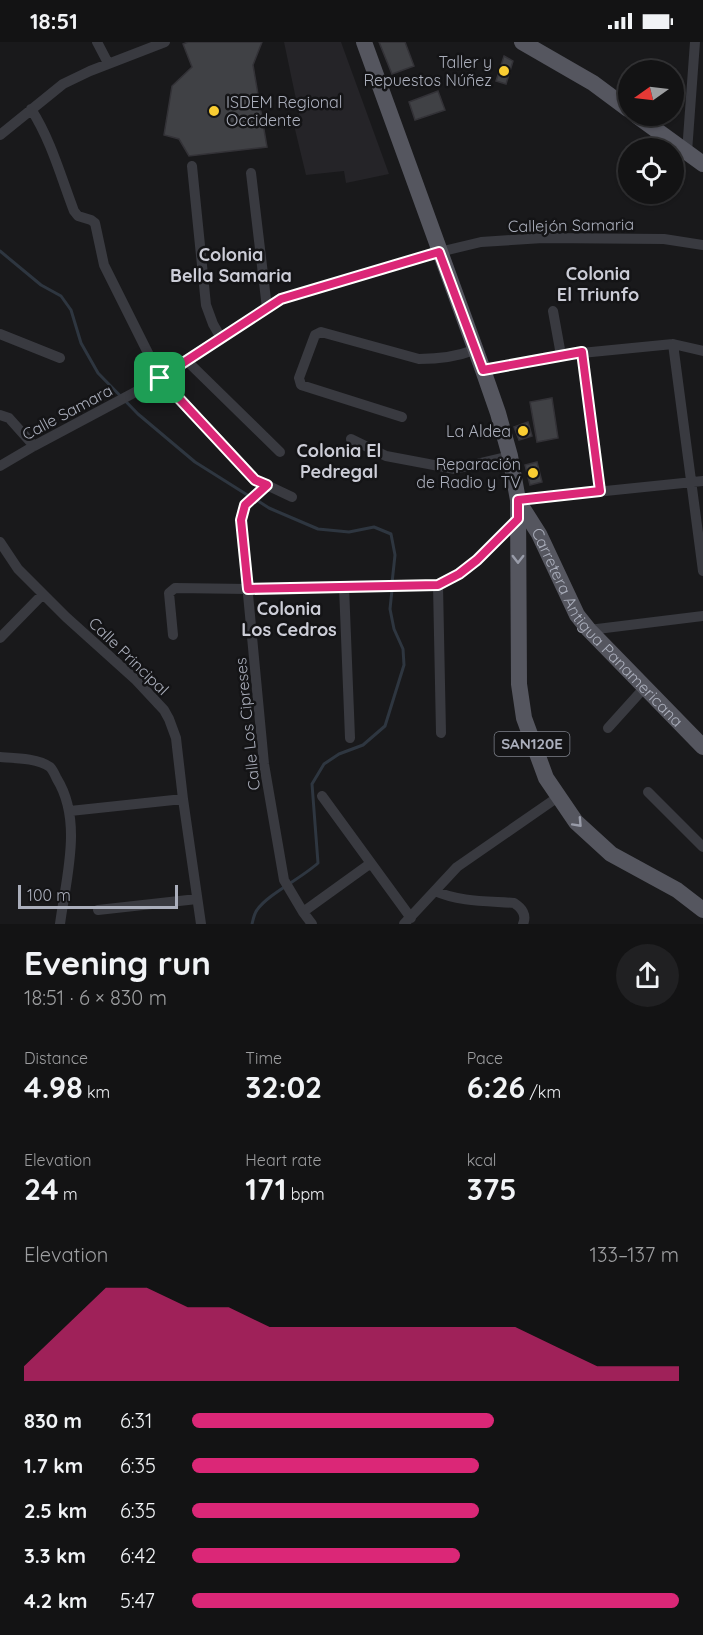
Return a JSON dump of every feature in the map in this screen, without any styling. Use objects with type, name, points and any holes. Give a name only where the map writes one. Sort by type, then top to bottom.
[{"type":"main road","name":"Carretera Antigua Panamericana","points":[[364,42],[483,370],[510,456],[518,500],[519,684],[524,718],[546,778],[576,822],[611,854],[677,890],[703,910]]},
{"type":"main road","points":[[528,43],[618,102]]},
{"type":"main road","points":[[651,126],[703,164]]},
{"type":"main road","name":"Carretera Antigua Panamericana","points":[[518,500],[539,534],[577,615],[703,747]]},
{"type":"street","points":[[97,42],[108,63]]},
{"type":"street","points":[[0,135],[63,84],[151,44],[165,42]]},
{"type":"street","points":[[687,152],[695,42]]},
{"type":"street","points":[[31,109],[48,142],[74,211],[78,216],[91,220],[95,224],[104,265],[160,378],[255,480],[292,497]]},
{"type":"street","points":[[192,166],[206,306],[221,338]]},
{"type":"street","points":[[251,173],[267,308]]},
{"type":"street","name":"Callejón Samaria","points":[[439,252],[482,242],[543,237],[664,239],[703,245]]},
{"type":"street","name":"Calle Samara","points":[[0,466],[160,378],[281,299],[439,252]]},
{"type":"street","points":[[553,311],[561,355]]},
{"type":"street","points":[[402,417],[302,385],[299,378],[315,335],[321,332],[419,358],[435,359],[458,356],[474,350]]},
{"type":"street","points":[[0,334],[60,358]]},
{"type":"street","points":[[483,370],[582,352],[674,344],[703,351]]},
{"type":"street","points":[[674,344],[697,482],[703,571]]},
{"type":"street","points":[[582,352],[600,491]]},
{"type":"street","points":[[186,360],[280,452]]},
{"type":"street","points":[[0,415],[9,418],[34,446]]},
{"type":"street","points":[[351,439],[386,456],[455,469],[510,456]]},
{"type":"street","points":[[518,500],[697,482]]},
{"type":"street","name":"Calle Los Cipreses","points":[[267,485],[245,505],[241,520],[264,764],[284,880],[312,924]]},
{"type":"street","points":[[173,635],[170,593],[175,588],[248,589],[438,585],[459,574],[477,560],[518,519]]},
{"type":"street","name":"Calle Principal","points":[[0,542],[18,569],[135,680],[164,710],[169,719],[176,738],[201,924]]},
{"type":"street","points":[[438,585],[441,733]]},
{"type":"street","points":[[344,586],[350,738]]},
{"type":"street","points":[[0,638],[43,594]]},
{"type":"street","points":[[589,630],[703,616]]},
{"type":"street","points":[[608,728],[645,687]]},
{"type":"street","points":[[0,757],[27,759],[51,768],[61,785],[70,812],[71,844],[60,924]]},
{"type":"street","points":[[648,792],[703,847]]},
{"type":"street","points":[[322,796],[371,863],[408,921],[457,867],[558,797]]},
{"type":"street","points":[[70,812],[183,799]]},
{"type":"street","points":[[303,912],[371,863]]},
{"type":"street","points":[[435,891],[466,899],[514,903],[524,913],[523,924]]},
{"type":"street","points":[[98,910],[197,899]]},
{"type":"shaded area","points":[[284,42],[341,42],[389,174],[346,183],[344,171],[306,175],[294,125],[301,123]]},
{"type":"building","name":"ISDEM Regional Occidente","points":[[188,42],[262,42],[253,65],[267,147],[189,156],[179,139],[164,135],[172,86],[192,67],[183,44]]},
{"type":"building","points":[[379,42],[405,42],[414,66],[392,74]]},
{"type":"building","name":"Taller y Repuestos Núñez","points":[[504,56],[513,61],[506,84],[496,81]]},
{"type":"building","points":[[438,91],[445,110],[415,120],[409,102]]},
{"type":"building","points":[[552,398],[558,438],[537,442],[530,402]]},
{"type":"building","name":"La Aldea","points":[[528,422],[532,436],[519,440],[514,427]]},
{"type":"building","name":"Reparación de Radio y TV","points":[[537,462],[542,482],[530,485],[525,465]]},
{"type":"waterway","points":[[0,251],[41,285],[61,296],[71,310],[81,343],[98,373],[138,414],[195,462],[249,496]]},
{"type":"waterway","points":[[255,499],[269,508],[318,529],[349,532],[374,527],[391,534],[395,555],[392,583]]},
{"type":"waterway","points":[[252,924],[262,904],[318,863],[312,784],[324,764],[339,754],[363,745],[385,726],[404,665],[403,649],[394,629],[390,609],[392,590]]},
{"type":"place","name":"Taller y Repuestos Núñez","points":[[504,71]]},
{"type":"place","name":"ISDEM Regional Occidente","points":[[214,111]]},
{"type":"place","name":"La Aldea","points":[[523,431]]},
{"type":"place","name":"Reparación de Radio y TV","points":[[533,473]]},
{"type":"district","name":"Colonia Bella Samaria","points":[[231,265]]},
{"type":"district","name":"Colonia El Triunfo","points":[[598,284]]},
{"type":"district","name":"Colonia El Pedregal","points":[[339,461]]},
{"type":"district","name":"Colonia Los Cedros","points":[[289,619]]},
{"type":"route","points":[[439,252],[483,370],[582,352],[600,491],[518,500],[518,519],[477,560],[459,574],[438,585],[248,589],[241,520],[245,505],[267,485],[255,480],[160,378],[281,299],[439,252]]}]
